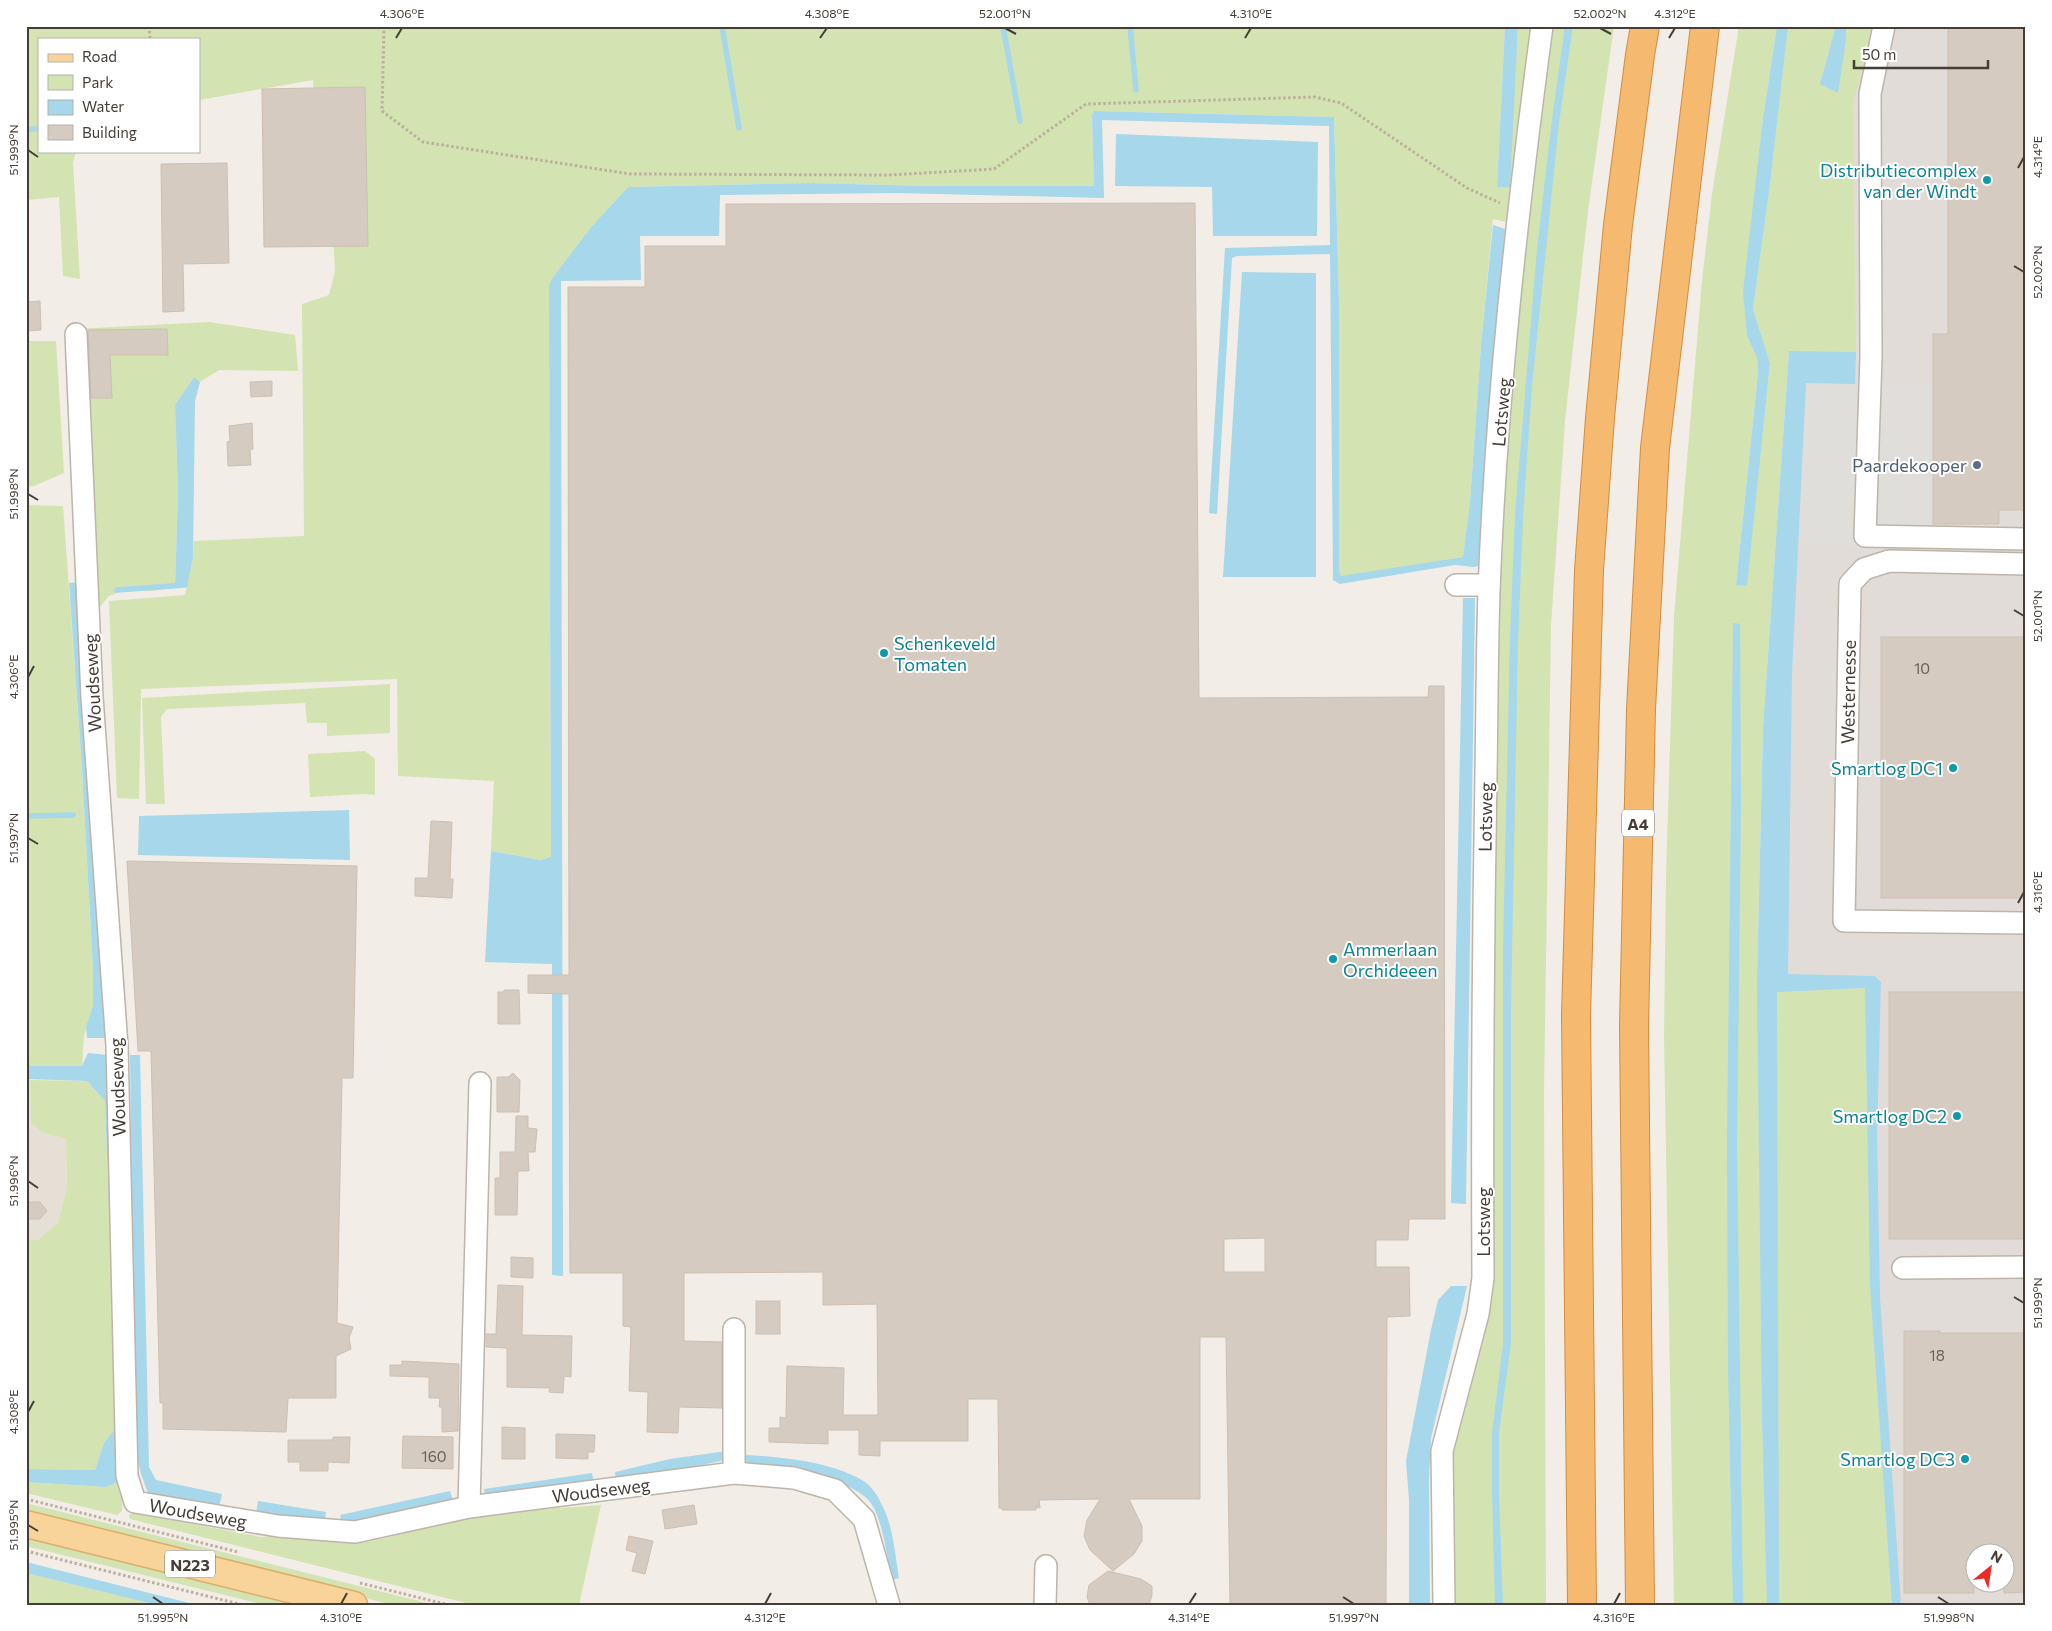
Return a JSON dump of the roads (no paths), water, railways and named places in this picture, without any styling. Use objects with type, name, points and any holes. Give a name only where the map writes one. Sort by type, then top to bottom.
[{"type":"highway","points":[[1638,26],[1640,54]]},
{"type":"highway","points":[[1582,1605],[1576,1015],[1589,570],[1600,418],[1617,234],[1645,26]]},
{"type":"highway","name":"A4","points":[[1640,1605],[1634,1026],[1641,709],[1655,448],[1705,32]]},
{"type":"main road","name":"N223","points":[[26,1524],[354,1605]]},
{"type":"street","name":"Lotsweg","points":[[1444,1605],[1442,1451],[1478,1314],[1483,1278],[1481,1027],[1489,585],[1497,447],[1519,211],[1542,26]]},
{"type":"street","points":[[1884,26],[1870,94],[1871,356],[1865,536],[2026,539]]},
{"type":"street","name":"Woudseweg","points":[[76,334],[92,697],[116,1046],[127,1476],[135,1502],[278,1526],[355,1532],[468,1507],[734,1473],[794,1478],[835,1490],[864,1518],[889,1605]]},
{"type":"street","name":"Westernesse","points":[[2026,564],[1889,561],[1864,569],[1850,584],[1844,921],[2026,923]]},
{"type":"street","points":[[1456,585],[1489,585]]},
{"type":"street","points":[[468,1507],[480,1084]]},
{"type":"street","points":[[1903,1268],[2026,1267]]},
{"type":"street","points":[[734,1329],[734,1473]]},
{"type":"street","points":[[1045,1605],[1046,1566]]},
{"type":"water","points":[[1505,26],[1518,26],[1510,187],[1497,187]]},
{"type":"water","points":[[1565,26],[1573,26],[1559,123],[1532,386],[1523,518],[1518,642],[1511,1011],[1511,1343],[1499,1433],[1503,1605],[1495,1605],[1492,1433],[1503,1344],[1503,948],[1510,639],[1515,515],[1537,249]]},
{"type":"water","points":[[1777,26],[1788,26],[1770,185],[1753,309],[1770,363],[1747,586],[1736,585],[1758,373],[1757,358],[1747,336],[1743,292],[1763,118]]},
{"type":"water","points":[[1836,26],[1846,26],[1846,40],[1838,93],[1820,84]]},
{"type":"water","points":[[1094,111],[1334,117],[1339,303],[1339,570],[1341,576],[1463,557],[1470,502],[1481,345],[1493,225],[1505,229],[1478,566],[1455,565],[1340,584],[1333,580],[1330,254],[1237,256],[1232,258],[1217,514],[1209,513],[1225,248],[1330,245],[1329,126],[1102,120],[1104,198],[897,193],[720,195],[719,236],[640,236],[641,280],[561,281],[563,1276],[552,1275],[552,964],[485,962],[491,851],[540,860],[551,857],[549,285],[592,226],[628,187],[809,183],[926,186],[1094,186],[1092,115]]},
{"type":"water","points":[[1116,134],[1318,142],[1317,236],[1213,236],[1212,187],[1115,186]]},
{"type":"water","points":[[1242,272],[1316,273],[1316,577],[1223,577]]},
{"type":"water","points":[[1789,351],[1856,352],[1855,384],[1806,383],[1792,673],[1788,974],[1875,976],[1881,982],[1877,1135],[1880,1298],[1901,1605],[1892,1605],[1870,1286],[1865,988],[1777,992],[1779,1605],[1767,1605],[1762,1418],[1757,981],[1763,727]]},
{"type":"water","points":[[194,377],[200,382],[195,401],[193,558],[188,582],[175,587],[178,492],[175,405]]},
{"type":"water","points":[[79,582],[107,1038],[87,1038],[86,1027],[93,1006],[93,969],[69,583]]},
{"type":"water","points":[[1463,598],[1475,598],[1466,1204],[1451,1203]]},
{"type":"water","points":[[1733,623],[1740,624],[1741,801],[1737,1146],[1743,1605],[1733,1605],[1728,1369],[1727,1141]]},
{"type":"water","points":[[349,810],[350,860],[138,855],[139,816]]},
{"type":"water","points":[[88,1053],[108,1055],[123,1480],[106,1487],[26,1482],[26,1469],[95,1470],[104,1443],[117,1426],[105,1101],[87,1081],[26,1079],[26,1066],[82,1066]]},
{"type":"water","points":[[130,1055],[140,1055],[149,1467],[156,1480],[222,1494],[219,1507],[148,1493],[135,1450]]},
{"type":"water","points":[[1451,1286],[1467,1286],[1431,1438],[1429,1479],[1430,1605],[1409,1605],[1409,1500],[1406,1461],[1438,1300]]},
{"type":"water","points":[[727,1451],[725,1460],[616,1484],[615,1472],[670,1459]]},
{"type":"water","points":[[746,1455],[791,1459],[823,1465],[852,1475],[865,1482],[878,1497],[885,1511],[893,1539],[899,1578],[892,1580],[880,1525],[874,1508],[865,1497],[852,1488],[835,1481],[796,1472],[746,1465]]},
{"type":"water","points":[[592,1473],[594,1483],[485,1499],[484,1489]]},
{"type":"water","points":[[450,1491],[453,1501],[342,1524],[340,1515]]},
{"type":"water","points":[[258,1501],[326,1512],[324,1524],[256,1513]]},
{"type":"water","points":[[26,1562],[197,1605],[157,1605],[26,1573]]},
{"type":"waterway","points":[[722,26],[739,128]]},
{"type":"waterway","points":[[1003,26],[1020,121]]},
{"type":"waterway","points":[[1130,26],[1136,90]]},
{"type":"waterway","points":[[26,129],[35,129]]},
{"type":"waterway","points":[[117,590],[185,585],[185,577]]},
{"type":"waterway","points":[[26,816],[73,815]]},
{"type":"place","name":"Distributiecomplex van der Windt","points":[[1987,180]]},
{"type":"place","name":"Paardekooper","points":[[1977,465]]},
{"type":"place","name":"Schenkeveld Tomaten","points":[[884,653]]},
{"type":"place","name":"Smartlog DC1","points":[[1953,768]]},
{"type":"place","name":"Ammerlaan Orchideeen","points":[[1333,959]]},
{"type":"place","name":"Smartlog DC2","points":[[1957,1116]]},
{"type":"place","name":"Smartlog DC3","points":[[1965,1459]]}]
